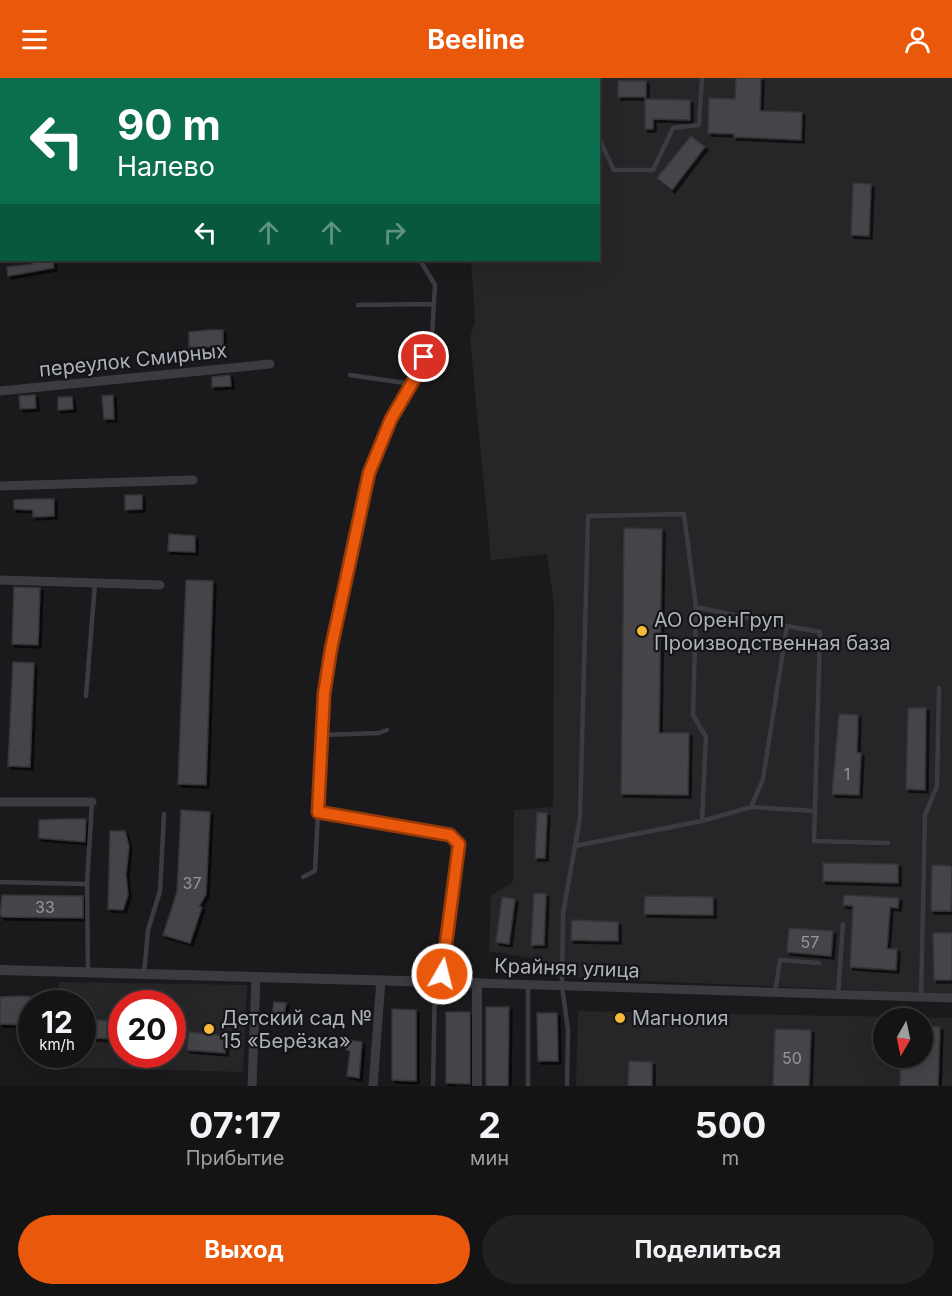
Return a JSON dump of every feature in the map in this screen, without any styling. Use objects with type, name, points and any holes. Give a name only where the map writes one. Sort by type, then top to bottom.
[{"type":"street","name":"переулок Смирных","points":[[0,391],[270,364]]},
{"type":"street","points":[[0,486],[194,480]]},
{"type":"street","points":[[0,580],[160,585]]},
{"type":"street","points":[[0,802],[92,802]]},
{"type":"street","name":"Крайняя улица","points":[[0,970],[952,998]]},
{"type":"street","points":[[252,1086],[256,977]]},
{"type":"street","points":[[373,1086],[381,980]]},
{"type":"street","points":[[477,983],[477,1086]]},
{"type":"lane","points":[[600,141],[614,170],[653,170],[673,128],[699,125],[702,78]]},
{"type":"lane","points":[[303,877],[315,872],[324,694],[331,649],[369,473],[391,419],[412,384],[432,335],[435,285],[421,261]]},
{"type":"lane","points":[[358,305],[434,304]]},
{"type":"lane","points":[[350,375],[412,384]]},
{"type":"lane","points":[[567,1086],[568,1030],[562,986],[563,914],[580,818],[588,516],[684,514],[696,608],[693,715],[706,737],[702,821]]},
{"type":"lane","points":[[86,696],[95,583]]},
{"type":"lane","points":[[696,608],[820,632],[813,841],[888,843]]},
{"type":"lane","points":[[751,807],[763,779],[786,626]]},
{"type":"lane","points":[[921,998],[924,815],[937,786],[939,688]]},
{"type":"lane","points":[[323,735],[379,733],[387,730]]},
{"type":"lane","points":[[88,974],[87,884],[92,802]]},
{"type":"lane","points":[[575,846],[702,821],[751,807],[814,811]]},
{"type":"lane","points":[[318,812],[450,835],[459,844],[438,982],[433,1086]]},
{"type":"lane","points":[[144,974],[148,930],[160,891],[164,814]]},
{"type":"lane","points":[[0,882],[87,884]]},
{"type":"lane","points":[[838,995],[843,924]]},
{"type":"lane","points":[[775,993],[780,960],[819,963]]},
{"type":"lane","points":[[528,985],[528,1086]]},
{"type":"shaded area","points":[[600,78],[952,78],[952,994],[554,977],[536,959],[489,951],[491,896],[513,882],[514,810],[553,807],[554,606],[547,554],[491,560],[470,338],[475,321],[471,261],[600,261]]},
{"type":"shaded area","points":[[59,982],[247,985],[243,1072],[94,1068],[96,990],[59,990]]},
{"type":"shaded area","points":[[578,1011],[873,1017],[873,1068],[933,1068],[933,1018],[952,1018],[952,1086],[576,1086]]},
{"type":"building","points":[[736,78],[761,78],[760,111],[802,112],[801,140],[734,137],[734,134],[708,133],[709,98],[735,99]]},
{"type":"building","points":[[618,81],[646,81],[646,97],[618,97]]},
{"type":"building","points":[[645,99],[690,100],[690,120],[653,119],[653,129],[645,129]]},
{"type":"building","points":[[691,136],[705,147],[672,190],[657,178]]},
{"type":"building","points":[[853,183],[871,184],[869,236],[851,235]]},
{"type":"building","points":[[33,261],[48,261],[53,262],[54,268],[8,276],[7,267],[33,264]]},
{"type":"building","points":[[223,330],[223,347],[189,347],[189,332]]},
{"type":"building","points":[[230,375],[231,386],[212,387],[212,377]]},
{"type":"building","points":[[35,395],[36,408],[20,409],[19,396]]},
{"type":"building","points":[[113,395],[114,419],[104,419],[102,396]]},
{"type":"building","points":[[58,397],[72,397],[73,409],[58,410]]},
{"type":"building","points":[[125,495],[142,495],[142,509],[125,510]]},
{"type":"building","points":[[54,499],[54,516],[33,517],[33,510],[14,509],[14,500]]},
{"type":"building","name":"АО ОренГруп Производственная база","points":[[624,528],[662,529],[659,733],[689,733],[688,795],[621,794]]},
{"type":"building","points":[[169,534],[195,536],[195,552],[168,551]]},
{"type":"building","points":[[186,580],[213,581],[206,785],[178,784]]},
{"type":"building","points":[[14,587],[40,588],[38,645],[12,644]]},
{"type":"building","points":[[13,662],[34,663],[30,767],[8,766]]},
{"type":"building","points":[[908,708],[926,708],[925,790],[906,789]]},
{"type":"building","points":[[839,714],[858,715],[857,753],[861,753],[859,795],[832,794]]},
{"type":"building","points":[[181,810],[210,812],[206,894],[199,907],[202,907],[190,943],[163,935],[177,892]]},
{"type":"building","points":[[537,812],[547,813],[545,858],[535,858]]},
{"type":"building","points":[[86,819],[85,842],[39,838],[39,820]]},
{"type":"building","points":[[110,831],[125,831],[129,846],[126,875],[128,895],[123,910],[108,909]]},
{"type":"building","points":[[823,863],[898,864],[898,883],[823,881]]},
{"type":"building","points":[[932,865],[952,866],[951,911],[931,911]]},
{"type":"building","points":[[534,893],[546,894],[544,945],[531,945]]},
{"type":"building","points":[[2,895],[83,896],[83,918],[2,917],[0,915]]},
{"type":"building","points":[[844,895],[899,898],[898,908],[890,907],[887,949],[897,949],[896,970],[850,967],[853,906],[843,905]]},
{"type":"building","points":[[645,896],[713,897],[713,915],[644,914]]},
{"type":"building","points":[[502,897],[515,899],[509,944],[496,942]]},
{"type":"building","points":[[572,920],[618,922],[618,941],[571,940]]},
{"type":"building","points":[[789,928],[833,931],[831,956],[787,952]]},
{"type":"building","points":[[933,933],[952,933],[952,980],[934,980]]},
{"type":"building","points":[[18,996],[18,1025],[0,1024],[0,997]]},
{"type":"building","points":[[274,1002],[286,1003],[283,1023],[271,1021]]},
{"type":"building","points":[[486,1007],[509,1007],[508,1086],[486,1086]]},
{"type":"building","points":[[392,1009],[416,1010],[416,1081],[392,1080]]},
{"type":"building","points":[[446,1012],[470,1012],[470,1084],[446,1083]]},
{"type":"building","points":[[537,1013],[557,1013],[558,1061],[538,1061]]},
{"type":"building","points":[[96,1020],[108,1021],[108,1039],[96,1038]]},
{"type":"building","points":[[933,1027],[940,1027],[938,1086],[900,1086],[901,1068],[933,1068]]},
{"type":"building","points":[[775,1029],[811,1030],[809,1086],[773,1086]]},
{"type":"building","points":[[189,1032],[227,1036],[225,1053],[187,1050]]},
{"type":"building","points":[[347,1040],[362,1042],[359,1078],[347,1076],[350,1051],[346,1050]]},
{"type":"building","points":[[629,1061],[652,1062],[652,1086],[628,1086]]},
{"type":"place","name":"АО ОренГруп Производственная база","points":[[642,631]]},
{"type":"place","name":"Магнолия","points":[[620,1018]]},
{"type":"place","name":"Детский сад № 15 «Берёзка»","points":[[209,1029]]},
{"type":"route","points":[[424,357],[415,378],[391,419],[369,473],[331,649],[324,694],[318,812],[450,835],[459,844],[442,974]]}]
